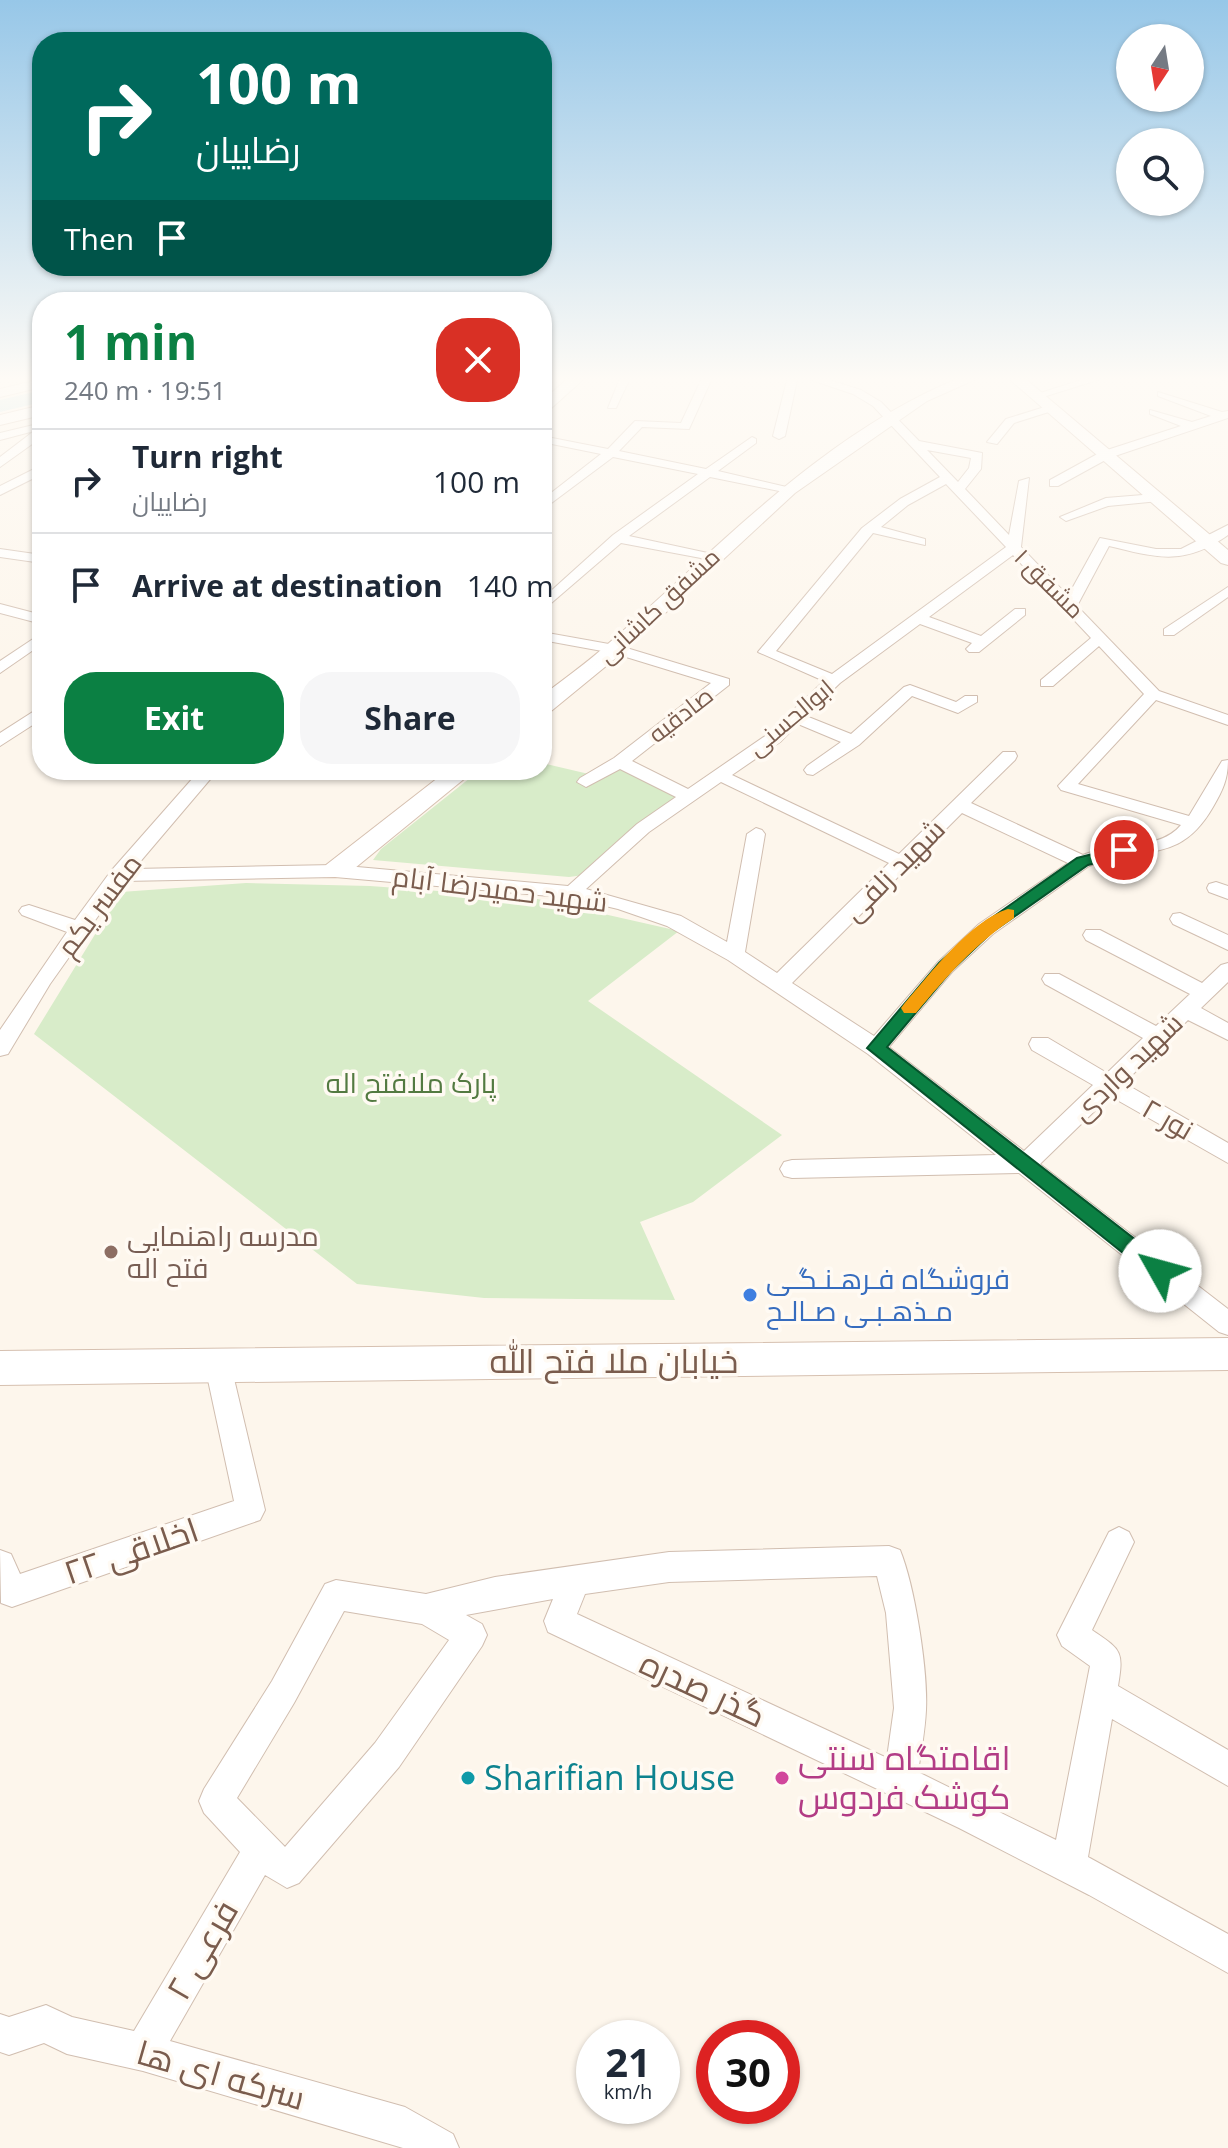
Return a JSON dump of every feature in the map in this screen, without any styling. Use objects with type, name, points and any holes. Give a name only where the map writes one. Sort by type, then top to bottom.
[{"type":"street","points":[[0,491],[28,476]]},
{"type":"street","points":[[552,498],[580,476]]},
{"type":"street","points":[[552,598],[618,538],[706,476]]},
{"type":"street","points":[[727,476],[789,489]]},
{"type":"street","name":"مشفق کاشانی","points":[[552,699],[615,649],[712,558],[807,476]]},
{"type":"street","name":"مشفق ۱","points":[[943,476],[1153,694],[1228,720]]},
{"type":"street","points":[[957,490],[969,476]]},
{"type":"street","points":[[1054,483],[1066,476]]},
{"type":"street","points":[[1130,476],[1228,559]]},
{"type":"street","points":[[834,680],[766,652],[871,528],[904,502],[946,479]]},
{"type":"street","points":[[1014,548],[1025,481]]},
{"type":"street","points":[[1066,517],[1106,502],[1155,498]]},
{"type":"street","points":[[871,528],[920,542]]},
{"type":"street","points":[[1070,605],[1105,541],[1176,558],[1209,543],[1228,529]]},
{"type":"street","points":[[618,538],[712,558]]},
{"type":"street","name":"ابوالحسنی","points":[[572,892],[643,828],[774,738],[834,680],[1014,548]]},
{"type":"street","points":[[0,553],[32,558]]},
{"type":"street","points":[[1169,632],[1228,591]]},
{"type":"street","points":[[21,614],[32,606]]},
{"type":"street","points":[[0,608],[32,617]]},
{"type":"street","points":[[970,652],[1020,612]]},
{"type":"street","points":[[919,619],[983,642]]},
{"type":"street","points":[[1047,683],[1101,637]]},
{"type":"street","points":[[552,638],[615,649]]},
{"type":"street","points":[[0,668],[32,644]]},
{"type":"street","name":"صادقیه","points":[[586,782],[620,762],[723,682],[615,649]]},
{"type":"street","points":[[813,770],[853,741],[910,690],[958,708],[971,699]]},
{"type":"street","points":[[1153,694],[1067,786],[1194,823]]},
{"type":"street","points":[[794,717],[853,741]]},
{"type":"street","points":[[0,741],[32,718]]},
{"type":"street","name":"شهید زلفی","points":[[779,983],[1009,756]]},
{"type":"street","points":[[620,762],[688,796]]},
{"type":"street","points":[[876,1048],[945,967],[986,929],[1082,862],[1102,854],[1167,844],[1182,836],[1194,823],[1228,765]]},
{"type":"street","points":[[719,775],[902,862]]},
{"type":"street","name":"مفسر یکم","points":[[0,1048],[118,875],[200,780]]},
{"type":"street","points":[[335,871],[450,780]]},
{"type":"street","points":[[960,805],[1082,862]]},
{"type":"street","points":[[735,955],[756,834]]},
{"type":"street","name":"شهید حمیدرضا آبام","points":[[118,875],[335,871],[572,892],[623,904],[674,921],[735,955],[876,1048],[1228,1324]]},
{"type":"street","points":[[29,911],[79,929]]},
{"type":"street","points":[[1180,919],[1228,943]]},
{"type":"street","points":[[1093,935],[1204,993]]},
{"type":"street","name":"شهید واردی","points":[[1025,1164],[1228,970]]},
{"type":"street","points":[[1052,979],[1158,1037]]},
{"type":"street","points":[[1186,1010],[1228,1032]]},
{"type":"street","name":"نور ۲","points":[[1040,1044],[1228,1154]]},
{"type":"street","points":[[792,1169],[1025,1164]]},
{"type":"street","name":"خیابان ملا فتح الله","points":[[0,1368],[848,1361],[1228,1354]]},
{"type":"street","name":"اخلاقی ۲۲","points":[[6,1578],[250,1510],[218,1366]]},
{"type":"street","points":[[1069,1865],[1107,1659],[1073,1635],[1119,1542]]},
{"type":"street","points":[[426,1609],[495,1592],[669,1567],[889,1561],[901,1613],[909,1696],[900,1781]]},
{"type":"street","name":"گذر صدره","points":[[576,1579],[559,1621],[900,1781],[1112,1886],[1228,1955]]},
{"type":"street","points":[[336,1595],[426,1609],[471,1635],[387,1755],[287,1871],[261,1849],[216,1801],[283,1692],[336,1595]]},
{"type":"street","points":[[1100,1694],[1228,1769]]},
{"type":"street","name":"فرعی ۲","points":[[143,2052],[261,1849]]},
{"type":"street","name":"سرکه ای ها","points":[[0,2033],[9,2036],[46,2024],[67,2035],[143,2052],[405,2127],[439,2148]]},
{"type":"green space","points":[[620,764],[684,796],[584,875],[569,877],[373,860],[381,849],[467,780],[552,780],[552,765],[593,775]]},
{"type":"green space","name":"پارک ملافتح اله","points":[[246,883],[370,886],[533,898],[679,931],[588,1001],[782,1135],[693,1202],[640,1222],[675,1300],[484,1298],[357,1284],[34,1034],[121,892]]},
{"type":"slow traffic","points":[[910,1008],[945,967],[986,929],[1008,914]]},
{"type":"place","name":"مدرسه راهنمایی فتح اله","points":[[111,1252]]},
{"type":"place","name":"فروشگاه فـرهـنـگـی مـذهـبـی صـالـح","points":[[750,1295]]},
{"type":"place","name":"Sharifian House","points":[[468,1778]]},
{"type":"place","name":"اقامتگاه سنتی کوشک فردوس","points":[[782,1778]]},
{"type":"route","points":[[1124,850],[1082,862],[986,929],[945,967],[876,1048],[1160,1271]]}]
